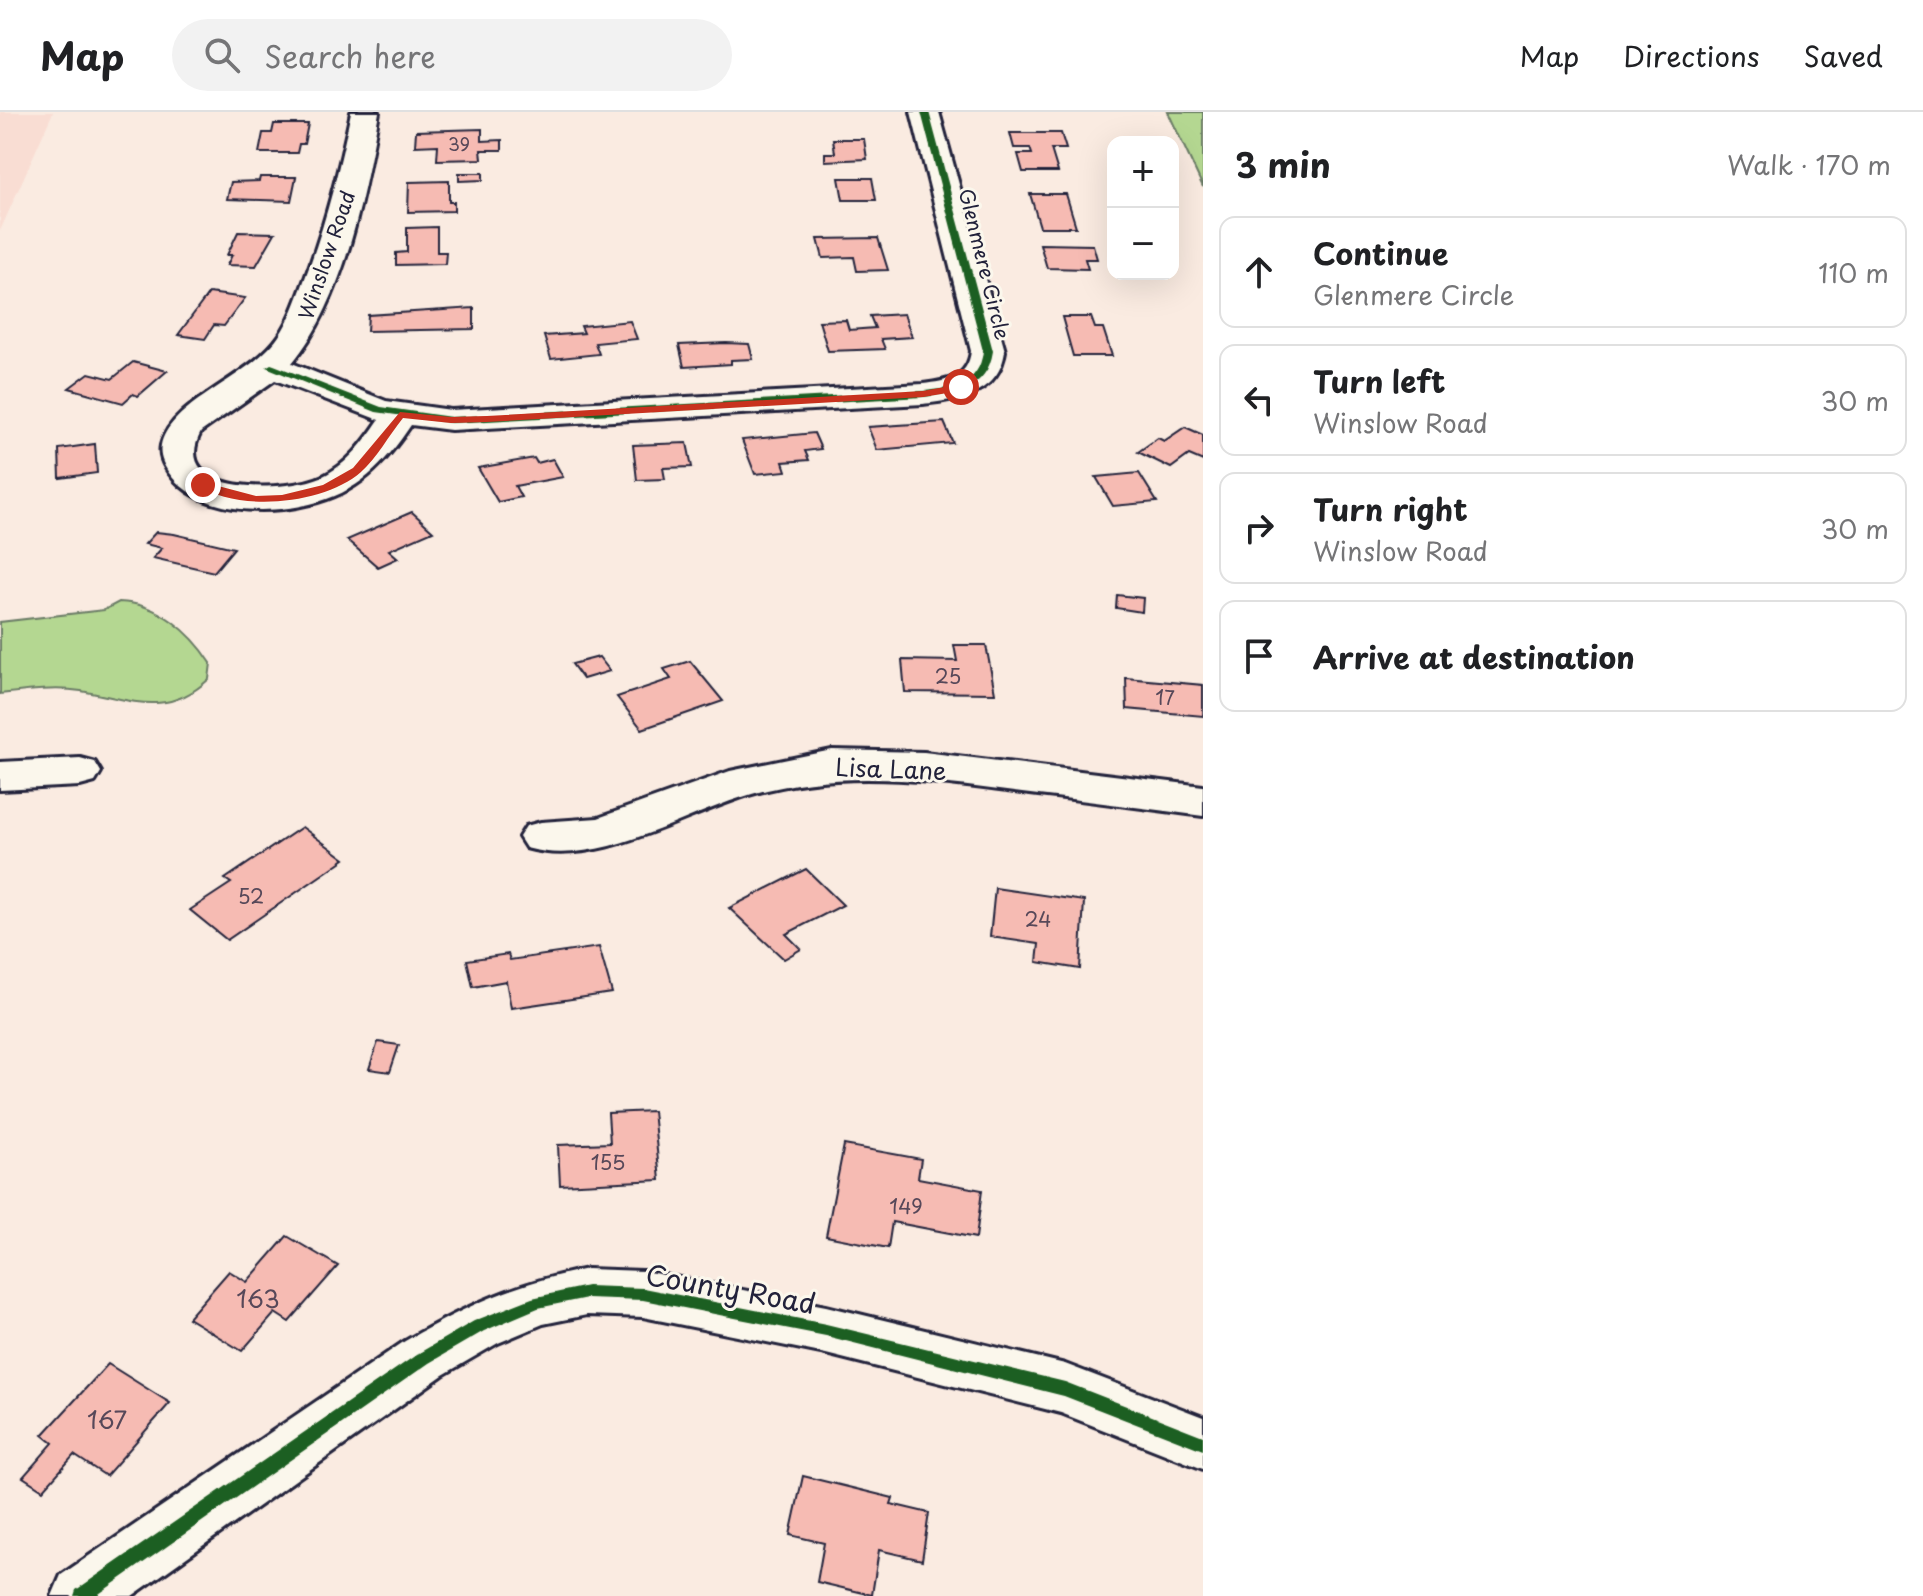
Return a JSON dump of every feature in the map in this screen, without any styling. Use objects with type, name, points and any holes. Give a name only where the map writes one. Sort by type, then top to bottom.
[{"type":"street","name":"Winslow Road","points":[[365,112],[355,166],[334,242],[296,337],[271,367],[205,411],[186,429],[180,438],[179,458],[190,476],[203,485],[237,496],[282,498],[327,488],[357,470],[400,415]]},
{"type":"street","name":"Glenmere Circle","points":[[271,367],[361,404],[400,415],[451,420],[923,394],[968,385],[982,375],[988,351],[925,112]]},
{"type":"street","name":"Lisa Lane","points":[[541,837],[602,833],[745,781],[832,764],[924,766],[1203,801]]},
{"type":"street","points":[[0,776],[80,772]]},
{"type":"street","name":"County Road","points":[[82,1596],[424,1358],[479,1326],[537,1302],[587,1292],[643,1294],[910,1349],[1065,1389],[1203,1443]]},
{"type":"shaded area","points":[[0,112],[53,112],[0,231]]},
{"type":"green space","points":[[1168,112],[1203,112],[1203,187]]},
{"type":"green space","points":[[119,602],[147,608],[183,630],[211,663],[209,679],[178,699],[163,702],[147,703],[71,690],[0,694],[0,622],[104,610]]},
{"type":"building","points":[[274,124],[308,124],[304,144],[299,144],[297,153],[259,153],[263,133],[272,133]]},
{"type":"building","points":[[482,129],[482,141],[502,140],[502,150],[481,150],[482,159],[437,160],[438,145],[415,146],[416,131]]},
{"type":"building","points":[[1010,133],[1061,133],[1066,149],[1051,149],[1058,172],[1023,172],[1018,154],[1032,154],[1030,148],[1014,148]]},
{"type":"building","points":[[833,139],[864,139],[867,159],[825,161],[825,153],[835,153]]},
{"type":"building","points":[[459,173],[483,173],[483,180],[459,181]]},
{"type":"building","points":[[260,177],[296,177],[291,201],[227,199],[231,182],[259,181]]},
{"type":"building","points":[[839,178],[872,178],[876,200],[843,200]]},
{"type":"building","points":[[449,181],[449,202],[454,202],[454,211],[408,212],[409,182]]},
{"type":"building","points":[[1030,194],[1066,194],[1076,227],[1040,227]]},
{"type":"building","points":[[437,227],[437,252],[446,252],[445,264],[396,265],[396,253],[407,252],[407,228]]},
{"type":"building","points":[[238,232],[275,233],[256,266],[227,265],[232,255],[227,255]]},
{"type":"building","points":[[878,238],[888,270],[857,271],[854,257],[823,258],[818,239]]},
{"type":"building","points":[[1040,244],[1093,245],[1097,259],[1085,259],[1088,269],[1047,268]]},
{"type":"building","points":[[209,293],[245,298],[224,326],[214,325],[205,339],[178,335]]},
{"type":"building","points":[[474,308],[474,329],[367,331],[368,315]]},
{"type":"building","points":[[904,314],[912,337],[881,339],[885,349],[828,351],[819,321],[846,320],[849,330],[875,328],[870,316]]},
{"type":"building","points":[[1062,317],[1091,317],[1095,328],[1103,328],[1112,356],[1073,356]]},
{"type":"building","points":[[630,321],[637,339],[595,343],[599,354],[551,359],[544,336],[584,333],[581,326]]},
{"type":"building","points":[[749,344],[753,359],[731,360],[731,364],[684,367],[679,345]]},
{"type":"building","points":[[133,362],[167,371],[138,396],[133,394],[123,403],[69,388],[89,373],[112,379]]},
{"type":"building","points":[[944,422],[953,443],[877,450],[868,427]]},
{"type":"building","points":[[1185,427],[1203,435],[1203,461],[1189,455],[1171,468],[1138,452],[1158,438],[1164,441]]},
{"type":"building","points":[[814,433],[821,449],[805,451],[809,460],[783,462],[786,471],[755,474],[742,440]]},
{"type":"building","points":[[687,443],[692,467],[663,468],[665,479],[637,480],[633,445]]},
{"type":"building","points":[[95,444],[97,473],[60,478],[59,449]]},
{"type":"building","points":[[534,458],[537,463],[553,459],[563,477],[515,486],[521,497],[498,502],[478,468]]},
{"type":"building","points":[[1139,473],[1157,502],[1113,506],[1096,477]]},
{"type":"building","points":[[412,512],[433,531],[389,550],[398,558],[378,567],[347,540]]},
{"type":"building","points":[[156,532],[234,548],[214,572],[153,558],[162,548],[145,544]]},
{"type":"building","points":[[1117,595],[1143,598],[1142,612],[1116,608]]},
{"type":"building","points":[[954,645],[986,645],[995,693],[905,692],[902,660],[957,661]]},
{"type":"building","points":[[599,657],[610,671],[583,679],[572,664]]},
{"type":"building","points":[[690,661],[723,701],[642,729],[617,697],[671,679],[664,669]]},
{"type":"building","points":[[1126,678],[1203,685],[1203,716],[1127,709]]},
{"type":"building","points":[[302,827],[345,859],[227,940],[190,910],[231,883],[225,879]]},
{"type":"building","points":[[806,869],[843,905],[786,934],[801,949],[784,959],[729,908]]},
{"type":"building","points":[[995,888],[1084,901],[1080,969],[1037,962],[1039,944],[990,937]]},
{"type":"building","points":[[599,947],[612,993],[511,1008],[506,981],[473,987],[467,960],[508,954],[510,960]]},
{"type":"building","points":[[378,1042],[399,1045],[390,1072],[369,1069]]},
{"type":"building","points":[[653,1111],[660,1180],[560,1185],[558,1145],[610,1143],[608,1113]]},
{"type":"building","points":[[844,1145],[921,1159],[918,1178],[982,1190],[976,1238],[892,1222],[888,1248],[826,1236]]},
{"type":"building","points":[[287,1236],[338,1266],[289,1322],[275,1313],[242,1351],[188,1318],[229,1271],[247,1282]]},
{"type":"building","points":[[108,1364],[170,1403],[106,1476],[74,1455],[43,1490],[23,1477],[53,1443],[43,1435]]},
{"type":"building","points":[[803,1476],[893,1498],[891,1504],[929,1513],[922,1560],[879,1550],[872,1595],[817,1582],[824,1543],[790,1535]]},
{"type":"cycle path","points":[[271,367],[379,410],[451,420],[923,394],[956,389],[975,380],[982,372],[988,351],[925,112]]},
{"type":"cycle path","points":[[82,1596],[424,1358],[479,1326],[537,1302],[587,1292],[643,1294],[826,1330],[1065,1389],[1203,1443]]},
{"type":"route","points":[[203,485],[256,499],[304,495],[327,488],[357,470],[400,415],[451,420],[487,419],[923,394],[961,387]]}]
